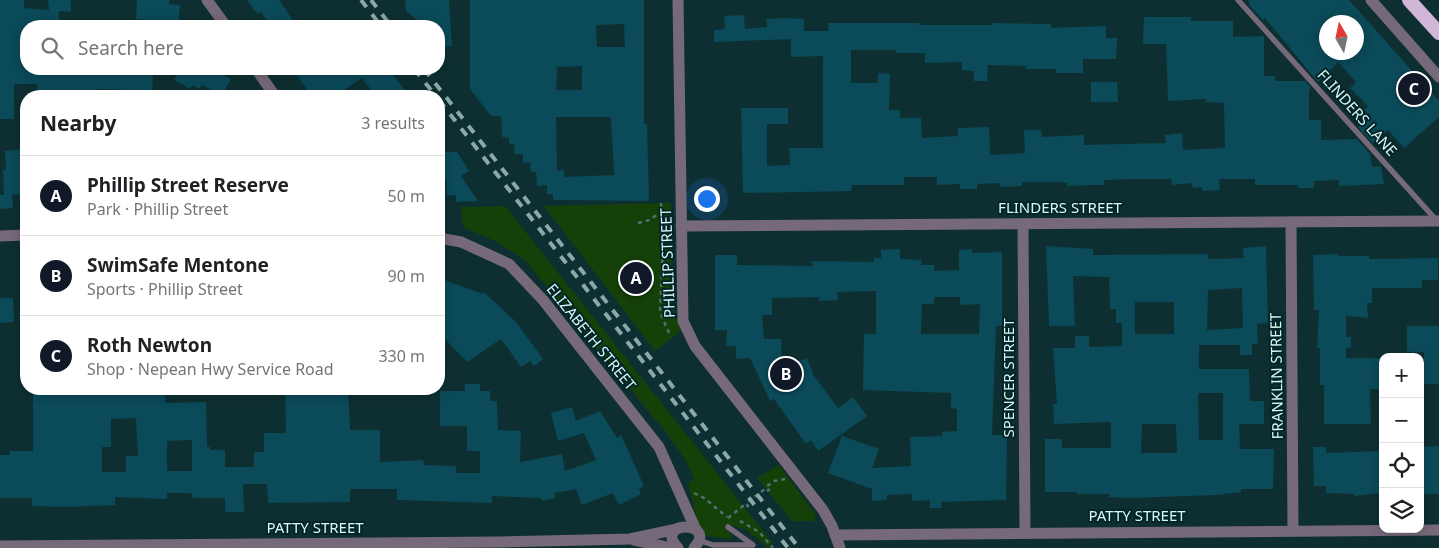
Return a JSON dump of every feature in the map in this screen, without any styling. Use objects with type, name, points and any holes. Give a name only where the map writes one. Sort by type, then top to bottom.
[{"type":"highway","points":[[1410,0],[1439,33]]},
{"type":"street","points":[[207,0],[222,20]]},
{"type":"street","name":"PHILLIP STREET","points":[[678,0],[682,307],[684,321],[695,346],[823,510],[840,548]]},
{"type":"street","points":[[1370,0],[1439,77]]},
{"type":"street","points":[[260,75],[272,90]]},
{"type":"street","name":"FLINDERS STREET","points":[[681,226],[1438,221]]},
{"type":"street","name":"FRANKLIN STREET","points":[[1291,222],[1293,530]]},
{"type":"street","name":"SPENCER STREET","points":[[1023,224],[1025,532]]},
{"type":"street","points":[[0,236],[20,235]]},
{"type":"street","name":"ELIZABETH STREET","points":[[445,239],[461,242],[509,264],[543,300],[659,448],[669,466],[696,539]]},
{"type":"street","name":"ELIZABETH STREET","points":[[678,548],[673,538],[678,528],[680,497]]},
{"type":"street","name":"PATTY STREET","points":[[0,546],[492,545],[630,539],[688,526],[696,539]]},
{"type":"street","name":"PATTY STREET","points":[[835,535],[1439,530]]},
{"type":"street","name":"PATTY STREET","points":[[630,539],[672,548]]},
{"type":"lane","name":"FLINDERS LANE","points":[[1238,0],[1438,221]]},
{"type":"lane","points":[[696,539],[713,545],[753,545],[728,527]]},
{"type":"path","points":[[661,203],[663,247],[660,312],[670,333]]},
{"type":"path","points":[[638,223],[650,220],[661,211]]},
{"type":"path","points":[[728,518],[743,506],[745,508],[748,506],[746,503],[765,489],[766,491],[769,490],[766,487],[785,479],[794,472]]},
{"type":"green space","points":[[671,203],[672,307],[681,331],[655,351],[544,206]]},
{"type":"green space","points":[[505,206],[772,542],[769,548],[746,530],[728,524],[725,528],[732,535],[732,539],[706,536],[697,520],[688,483],[694,479],[686,461],[669,436],[524,259],[493,240],[463,227],[461,207]]},
{"type":"green space","points":[[779,465],[816,515],[814,521],[792,521],[757,478]]},
{"type":"building","points":[[0,0],[24,0],[24,8],[49,10],[48,0],[71,0],[71,12],[59,11],[59,20],[20,20],[20,75],[153,75],[152,90],[38,90],[37,84],[14,84],[14,119],[0,119]]},
{"type":"building","points":[[137,0],[169,0],[169,4],[180,5],[179,20],[136,19]]},
{"type":"building","points":[[247,0],[279,0],[293,20],[267,20],[261,12],[257,14]]},
{"type":"building","points":[[405,0],[449,0],[452,46],[445,47],[445,20],[417,20],[406,11]]},
{"type":"building","points":[[470,0],[644,0],[644,124],[647,124],[649,201],[553,200],[553,194],[547,194],[547,185],[537,186],[536,172],[531,172],[530,162],[523,163],[523,154],[515,154],[514,144],[509,144],[509,138],[502,137],[501,116],[491,116],[470,89]],"holes":[[[624,24],[625,47],[597,47],[596,25]],[[582,66],[582,90],[556,90],[557,67]],[[556,117],[611,117],[614,175],[564,177],[564,170],[557,171]]]},
{"type":"building","points":[[1248,0],[1349,0],[1362,15],[1319,15],[1319,60],[1364,60],[1364,17],[1439,101],[1439,117],[1404,148],[1388,130],[1373,143],[1358,127],[1370,116],[1364,110],[1368,106],[1350,88],[1356,82],[1338,62],[1318,82],[1264,17],[1264,21],[1250,6]]},
{"type":"building","points":[[744,15],[745,29],[767,27],[766,19],[786,18],[804,19],[804,31],[829,31],[828,23],[919,23],[919,25],[1051,24],[1051,28],[1106,26],[1106,38],[1117,38],[1116,59],[1083,59],[1083,73],[1056,73],[1056,69],[1026,69],[1026,66],[988,65],[987,81],[974,81],[974,71],[962,70],[962,62],[925,63],[925,53],[896,53],[896,50],[851,50],[851,83],[878,83],[878,73],[890,74],[889,110],[900,110],[900,118],[921,118],[922,138],[958,136],[958,128],[989,127],[990,155],[1025,153],[1024,130],[1041,130],[1042,137],[1084,135],[1084,145],[1166,143],[1165,135],[1182,133],[1183,150],[1225,148],[1224,103],[1206,102],[1206,99],[1168,101],[1166,44],[1143,44],[1144,17],[1191,17],[1191,21],[1233,21],[1233,37],[1264,36],[1264,76],[1275,76],[1275,81],[1305,81],[1311,88],[1309,90],[1309,120],[1321,120],[1321,140],[1357,139],[1370,154],[1372,167],[1381,166],[1384,184],[1339,186],[1339,180],[1314,181],[1314,188],[1298,188],[1298,185],[1255,185],[1255,179],[1219,179],[1220,190],[1203,191],[1202,187],[1193,188],[1192,183],[1172,185],[1171,179],[1133,179],[1104,180],[1104,185],[1067,186],[1067,183],[1058,182],[1022,182],[1022,186],[1000,187],[1000,183],[977,184],[977,189],[960,189],[960,184],[937,185],[937,177],[904,177],[904,185],[852,185],[851,191],[743,193],[741,108],[788,108],[788,124],[767,124],[767,166],[790,165],[789,148],[823,148],[823,56],[791,57],[791,39],[714,42],[714,30],[725,29],[724,16]]},
{"type":"building","points":[[177,75],[223,75],[231,79],[225,90],[212,90],[202,85],[200,89],[192,85],[190,89],[174,80]]},
{"type":"building","points":[[296,75],[393,75],[405,90],[371,90],[362,78],[344,90],[308,90]]},
{"type":"building","points":[[1091,82],[1117,82],[1118,102],[1091,102]]},
{"type":"building","points":[[20,150],[20,194],[12,195],[13,208],[0,209],[0,195],[4,195],[3,170],[6,170],[5,151]]},
{"type":"building","points":[[445,152],[457,152],[469,171],[461,176],[478,201],[456,202],[456,195],[447,196]]},
{"type":"building","points":[[1046,246],[1093,249],[1093,255],[1208,254],[1208,259],[1244,258],[1243,248],[1266,246],[1268,323],[1257,324],[1258,344],[1252,344],[1252,355],[1240,355],[1240,345],[1199,345],[1199,369],[1249,369],[1250,401],[1264,401],[1264,424],[1239,424],[1240,449],[1274,449],[1273,489],[1241,489],[1241,492],[1216,495],[1132,498],[1109,497],[1110,494],[1045,492],[1045,439],[1062,439],[1062,448],[1111,448],[1111,422],[1054,424],[1053,404],[1057,404],[1053,348],[1075,348],[1075,336],[1089,336],[1089,347],[1122,346],[1122,323],[1116,323],[1116,309],[1110,309],[1109,277],[1073,276],[1075,326],[1049,326]],"holes":[[[1242,288],[1243,328],[1207,330],[1208,290]],[[1135,302],[1174,302],[1174,334],[1135,334]],[[1198,393],[1223,393],[1223,440],[1199,440]],[[1142,424],[1176,424],[1177,453],[1141,453]]]},
{"type":"building","points":[[900,249],[900,259],[922,260],[921,265],[934,265],[934,271],[959,270],[959,250],[972,249],[972,253],[1002,252],[1002,326],[996,326],[992,435],[1007,435],[1006,500],[941,502],[942,508],[930,508],[930,500],[912,501],[912,494],[887,495],[887,500],[872,501],[872,489],[828,473],[842,436],[879,449],[872,468],[911,466],[910,437],[942,436],[942,432],[957,431],[957,409],[951,408],[951,393],[863,390],[864,334],[876,334],[876,291],[837,292],[838,300],[819,301],[819,297],[772,298],[772,315],[762,315],[764,339],[781,339],[782,362],[792,360],[794,363],[807,358],[814,376],[838,408],[853,397],[867,416],[818,451],[811,440],[806,444],[774,399],[770,401],[750,358],[736,359],[736,346],[726,346],[727,330],[715,330],[715,255],[737,255],[737,265],[813,266],[812,261],[874,262],[874,258],[881,258],[881,250]],"holes":[[[934,297],[960,297],[960,305],[980,304],[979,334],[921,334],[922,304],[934,304]]]},
{"type":"building","points":[[1313,255],[1369,256],[1369,259],[1438,258],[1438,280],[1422,280],[1422,288],[1372,288],[1372,303],[1367,303],[1368,318],[1346,316],[1346,337],[1351,337],[1351,348],[1346,348],[1346,358],[1379,358],[1379,389],[1370,389],[1371,424],[1324,424],[1324,385],[1320,385],[1320,348],[1317,348],[1319,310],[1314,310]]},
{"type":"building","points":[[445,280],[483,294],[484,292],[516,322],[543,359],[534,366],[530,361],[521,367],[501,339],[467,362],[445,339]]},
{"type":"building","points":[[0,298],[13,298],[14,322],[0,323]]},
{"type":"building","points":[[1407,326],[1439,326],[1439,384],[1424,384],[1424,352],[1407,352]]},
{"type":"building","points":[[465,384],[480,384],[480,391],[490,391],[490,401],[497,401],[498,430],[521,431],[520,462],[562,454],[565,471],[596,460],[584,433],[558,441],[551,413],[572,407],[576,421],[600,411],[617,438],[621,435],[644,486],[639,489],[641,494],[619,505],[613,493],[582,505],[576,489],[554,493],[555,498],[542,501],[541,498],[492,496],[492,503],[397,500],[397,489],[350,489],[350,502],[268,503],[267,484],[243,484],[244,512],[225,512],[225,498],[193,498],[191,493],[167,493],[167,499],[115,497],[115,505],[65,507],[32,506],[32,498],[0,498],[0,455],[10,455],[10,451],[33,451],[33,395],[165,395],[165,403],[206,402],[207,447],[210,447],[210,450],[225,450],[225,467],[254,467],[254,452],[264,452],[264,433],[286,433],[285,395],[348,395],[350,430],[380,430],[380,462],[423,460],[424,465],[456,466],[456,473],[480,473],[480,451],[467,451],[467,426],[440,426],[440,395],[445,395],[445,391],[465,391]],"holes":[[[136,418],[138,456],[126,456],[126,472],[102,472],[102,447],[111,447],[111,419]],[[192,440],[192,471],[167,471],[167,441]]]},
{"type":"building","points":[[1439,446],[1439,494],[1424,494],[1424,447]]},
{"type":"building","points":[[1313,447],[1326,447],[1326,453],[1379,451],[1379,493],[1354,496],[1354,494],[1326,493],[1326,486],[1314,486]]},
{"type":"railway","points":[[361,0],[376,20]]},
{"type":"railway","points":[[371,0],[386,20]]},
{"type":"railway","points":[[419,75],[431,90]]},
{"type":"railway","points":[[429,75],[440,90]]},
{"type":"railway","points":[[445,96],[799,548]]},
{"type":"railway","points":[[445,108],[788,548]]},
{"type":"place","name":"Roth Newton","points":[[1414,89]]},
{"type":"place","name":"Phillip Street Reserve","points":[[636,278]]},
{"type":"place","name":"SwimSafe Mentone","points":[[786,374]]}]
